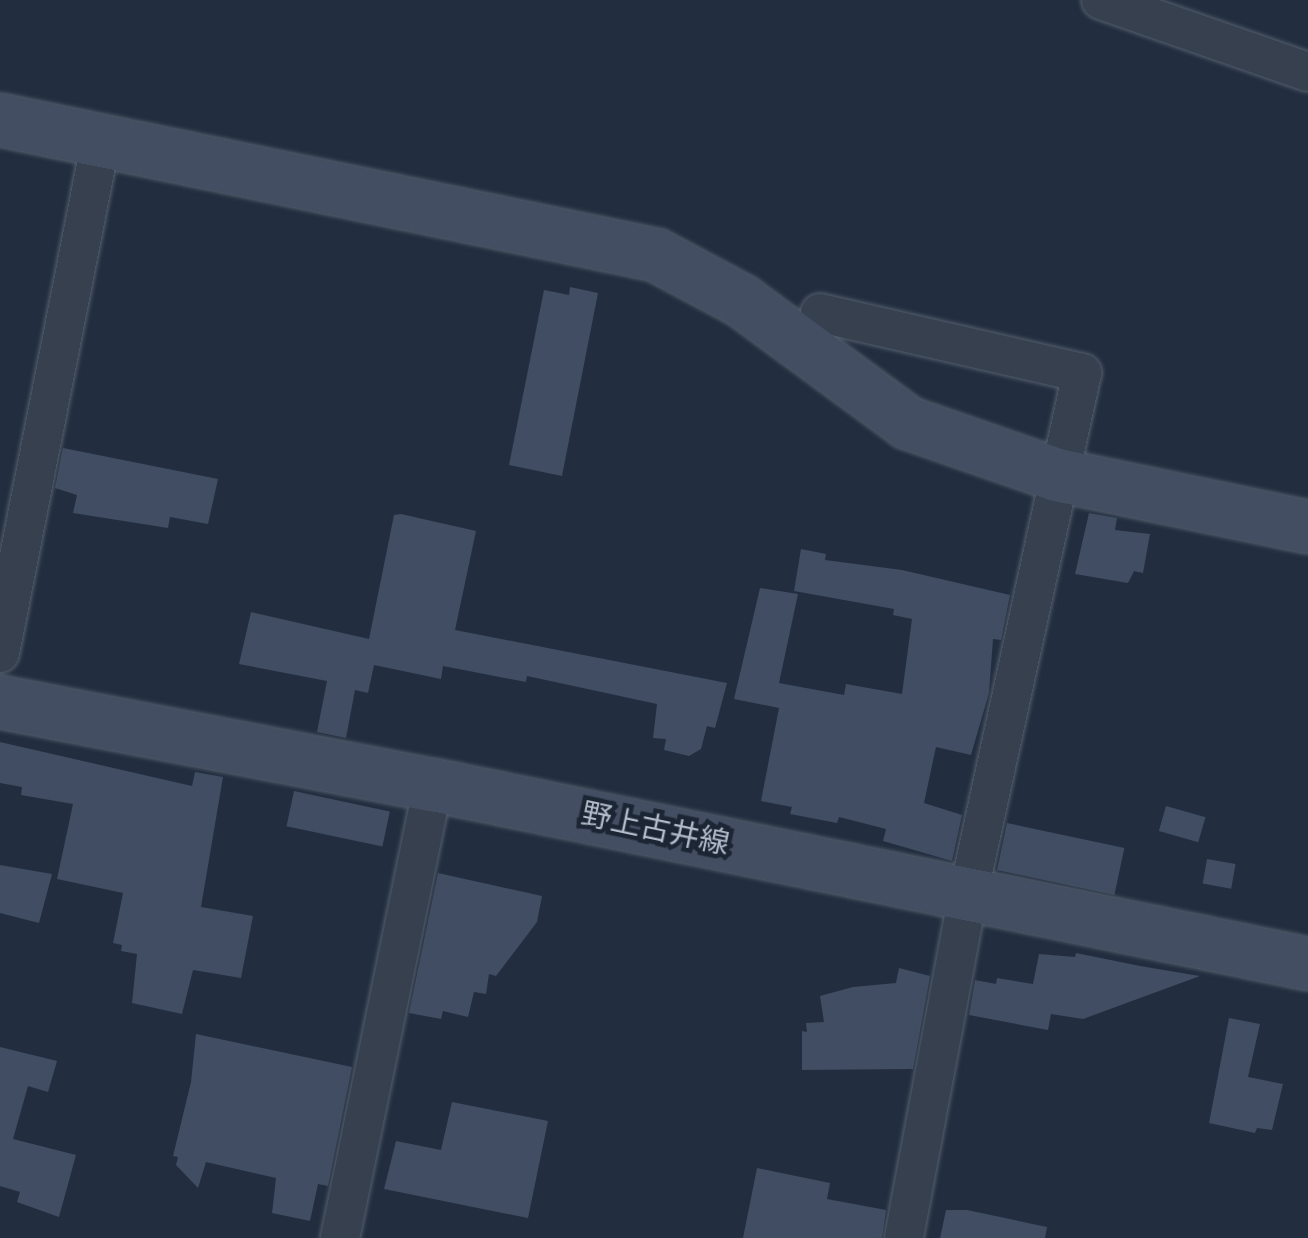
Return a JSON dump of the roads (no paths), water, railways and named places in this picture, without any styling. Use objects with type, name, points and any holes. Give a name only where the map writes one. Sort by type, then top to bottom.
[{"type":"street","points":[[1101,0],[1308,72]]},
{"type":"street","points":[[0,120],[656,254],[742,301],[908,423],[1057,475],[1308,527]]},
{"type":"street","points":[[0,653],[101,140]]},
{"type":"street","points":[[820,313],[1082,373],[968,895],[904,1238]]},
{"type":"street","name":"野上古井線","points":[[0,702],[433,784],[1308,964]]},
{"type":"street","points":[[340,1238],[433,784]]}]
